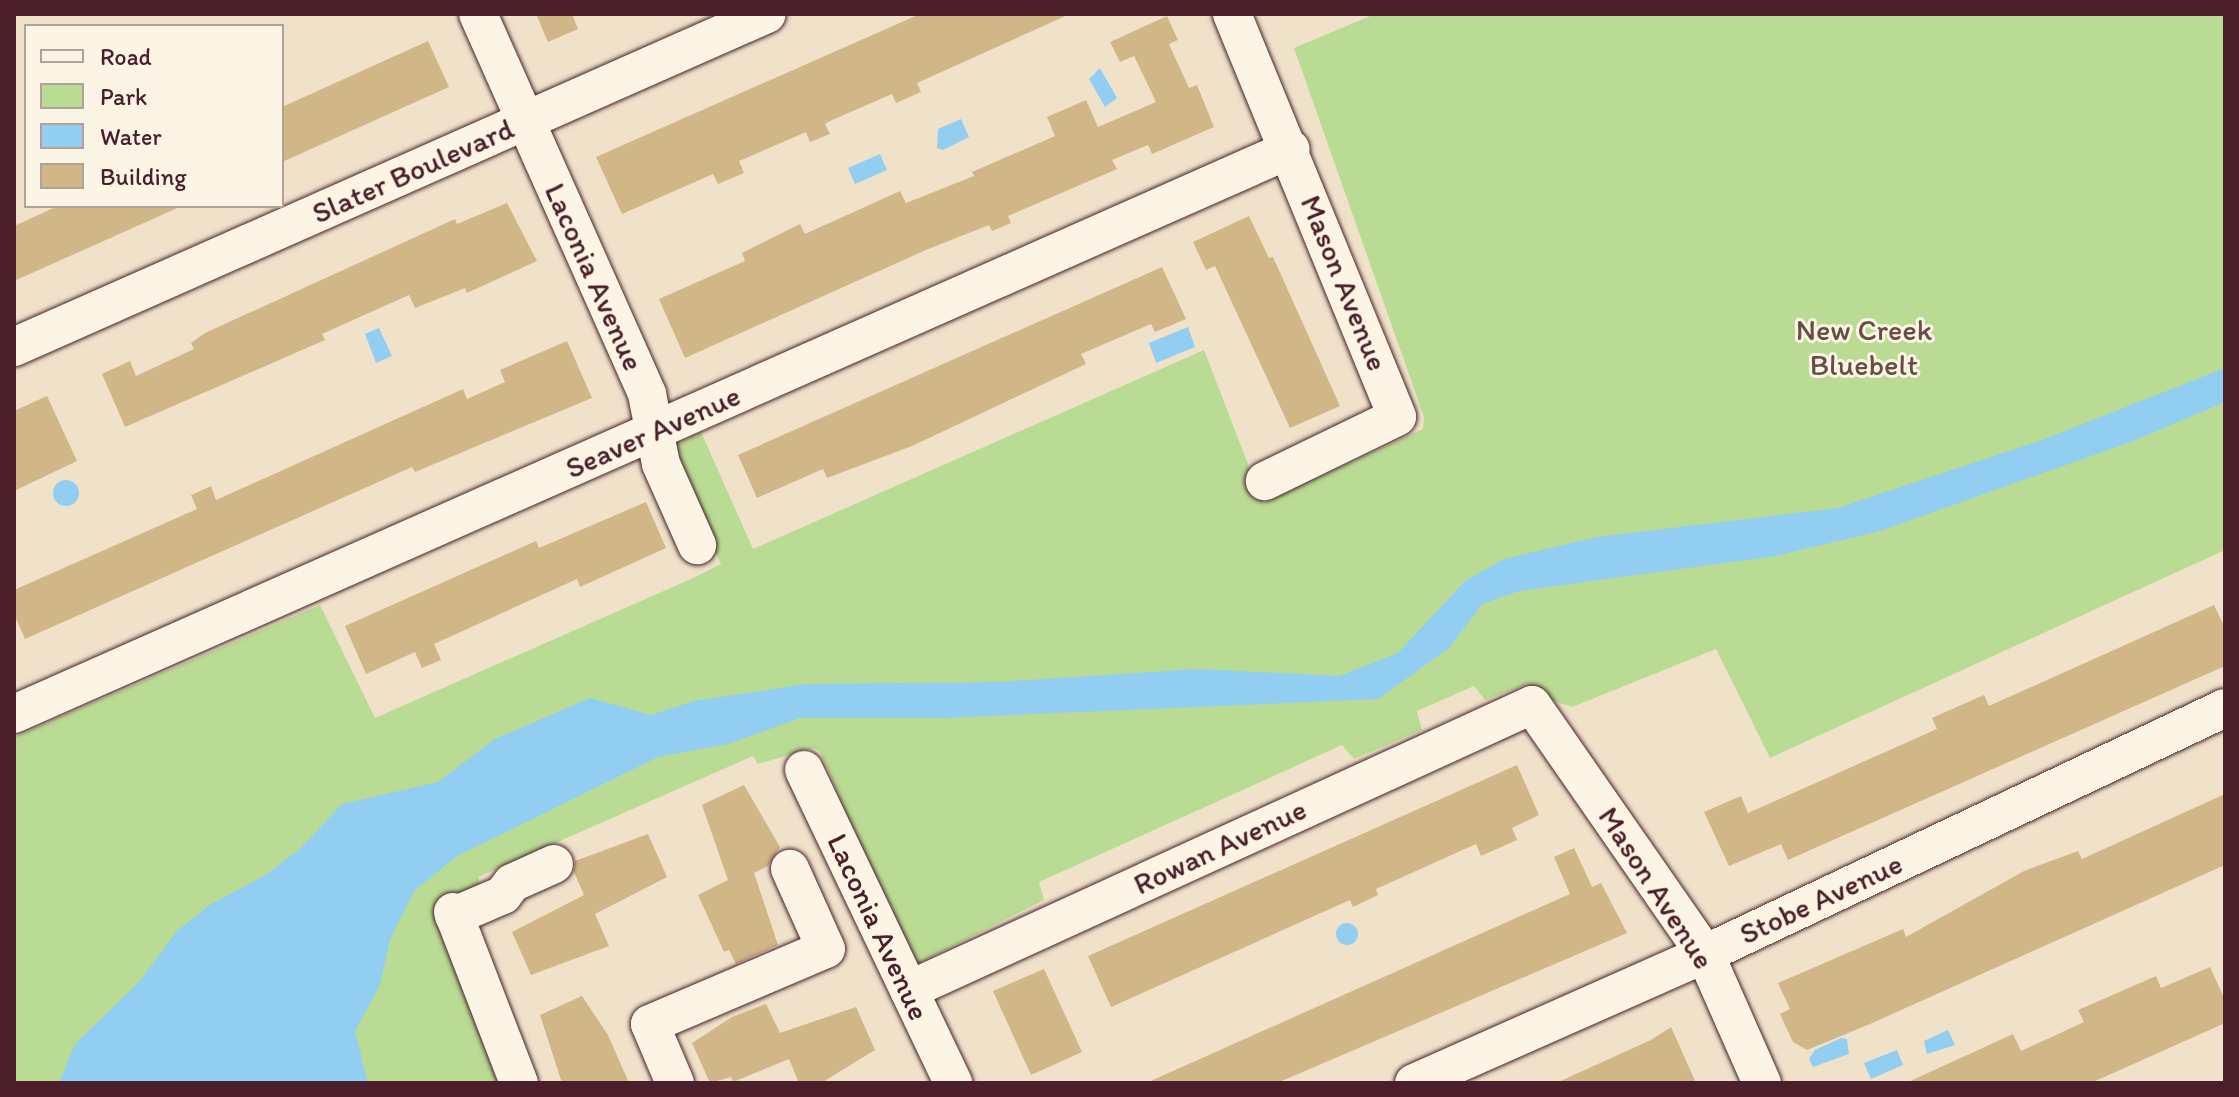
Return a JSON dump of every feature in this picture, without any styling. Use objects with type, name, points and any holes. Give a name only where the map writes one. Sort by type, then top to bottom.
[{"type":"street","name":"Laconia Avenue","points":[[478,14],[647,394],[661,464],[697,545]]},
{"type":"street","name":"Slater Boulevard","points":[[14,347],[767,14]]},
{"type":"street","name":"Mason Avenue","points":[[1232,14],[1291,149],[1397,417],[1265,481]]},
{"type":"street","name":"Seaver Avenue","points":[[14,714],[1291,149]]},
{"type":"street","name":"Mason Avenue","points":[[1532,705],[1705,954],[1762,1083]]},
{"type":"street","name":"Rowan Avenue","points":[[909,990],[1532,705]]},
{"type":"street","name":"Stobe Avenue","points":[[1414,1083],[1705,954],[2225,708]]},
{"type":"street","name":"Laconia Avenue","points":[[804,770],[953,1083]]},
{"type":"street","points":[[519,1083],[454,914],[503,895],[512,883],[554,864]]},
{"type":"street","points":[[675,1083],[650,1024],[826,949],[790,869]]},
{"type":"green space","name":"New Creek Bluebelt","points":[[1375,14],[2225,14],[2225,550],[1770,758],[1716,649],[1572,707],[1536,695],[1527,684],[1485,700],[1474,686],[1417,711],[1422,730],[1354,759],[1342,745],[1039,882],[1044,900],[919,963],[901,944],[820,751],[813,748],[758,764],[753,756],[478,877],[483,892],[440,925],[498,1083],[14,1083],[14,737],[320,605],[375,718],[691,579],[721,564],[669,453],[672,446],[701,432],[753,549],[1204,350],[1263,503],[1423,429],[1424,417],[1294,48]]},
{"type":"water","points":[[1100,68],[1117,98],[1105,107],[1089,79]]},
{"type":"water","points":[[961,119],[969,137],[943,150],[937,148],[938,129]]},
{"type":"water","points":[[880,154],[887,170],[855,184],[848,168]]},
{"type":"water","points":[[1188,327],[1195,347],[1156,363],[1149,343]]},
{"type":"water","points":[[379,328],[392,356],[376,363],[365,334]]},
{"type":"water","points":[[2225,368],[2225,402],[2133,441],[1880,531],[1776,556],[1519,591],[1482,604],[1449,648],[1378,699],[944,718],[800,718],[728,744],[658,757],[457,856],[414,891],[390,939],[380,985],[355,1031],[368,1083],[59,1083],[75,1044],[139,982],[177,931],[211,904],[266,875],[302,847],[342,804],[438,782],[495,739],[590,698],[651,715],[694,701],[806,684],[998,682],[1198,669],[1339,676],[1398,653],[1465,581],[1504,559],[1597,537],[1838,508],[2042,440]]},
{"type":"water","points":[[66,480],[75,484],[79,493],[75,502],[66,506],[57,502],[53,493],[57,484]]},
{"type":"water","points":[[1343,923],[1351,923],[1358,934],[1351,945],[1343,945],[1336,938],[1336,930]]},
{"type":"water","points":[[1948,1030],[1955,1045],[1927,1054],[1924,1041]]},
{"type":"water","points":[[1841,1038],[1847,1039],[1849,1054],[1813,1067],[1809,1059],[1815,1050]]},
{"type":"water","points":[[1897,1050],[1903,1065],[1871,1079],[1864,1063]]},
{"type":"building","points":[[536,14],[572,14],[578,29],[548,42]]},
{"type":"building","points":[[920,14],[1070,14],[917,83],[921,92],[896,103],[892,94],[830,121],[825,124],[830,134],[810,142],[806,132],[739,161],[744,173],[718,184],[713,174],[622,214],[596,157]]},
{"type":"building","points":[[1167,16],[1178,40],[1169,44],[1189,88],[1197,85],[1214,127],[1152,154],[1148,145],[1112,160],[1117,169],[1008,216],[1011,223],[992,231],[989,225],[926,250],[685,358],[659,299],[745,261],[742,253],[800,224],[805,234],[900,191],[906,203],[974,176],[972,172],[1055,136],[1047,117],[1086,100],[1098,127],[1156,102],[1134,56],[1120,62],[1110,42]]},
{"type":"building","points":[[428,41],[449,87],[284,161],[284,106]]},
{"type":"building","points":[[507,203],[537,261],[467,293],[465,288],[415,308],[409,295],[322,334],[325,340],[125,427],[102,374],[130,361],[136,376],[194,349],[191,343],[205,333],[455,219],[457,224]]},
{"type":"building","points":[[54,208],[178,208],[14,281],[14,226]]},
{"type":"building","points":[[1249,216],[1269,258],[1273,257],[1340,406],[1290,428],[1215,266],[1206,270],[1193,242]]},
{"type":"building","points":[[1162,267],[1186,319],[1155,332],[1151,324],[1081,354],[1086,364],[912,446],[827,478],[823,469],[757,498],[738,455]]},
{"type":"building","points":[[567,341],[592,398],[415,472],[412,467],[25,639],[14,614],[14,590],[197,509],[191,495],[211,486],[216,500],[463,389],[467,399],[505,382],[500,370]]},
{"type":"building","points":[[47,396],[77,461],[14,491],[14,411]]},
{"type":"building","points":[[646,502],[666,548],[580,587],[577,579],[434,644],[441,660],[422,668],[415,652],[366,674],[345,626],[536,541],[539,548]]},
{"type":"building","points":[[2214,605],[2225,628],[2225,666],[1788,860],[1781,844],[1729,866],[1704,812],[1741,796],[1748,813],[1937,729],[1932,718],[1984,695],[1989,706]]},
{"type":"building","points":[[1517,765],[1539,815],[1512,828],[1517,840],[1481,856],[1476,844],[1376,889],[1378,895],[1353,907],[1350,900],[1111,1007],[1088,956]]},
{"type":"building","points":[[744,785],[780,847],[768,866],[754,873],[778,945],[736,964],[729,950],[724,952],[698,895],[728,880],[702,805]]},
{"type":"building","points":[[2225,794],[2225,865],[1807,1050],[1793,1042],[1780,1014],[1790,1009],[1778,983],[1903,929],[1906,937],[2024,871],[2078,851],[2082,859]]},
{"type":"building","points":[[648,834],[667,877],[595,914],[609,946],[531,975],[512,932],[584,895],[574,872],[575,861]]},
{"type":"building","points":[[1574,848],[1592,887],[1601,883],[1627,933],[1277,1083],[1146,1083],[1570,894],[1554,857]]},
{"type":"building","points":[[2210,967],[2225,1000],[2225,1023],[2091,1083],[1906,1083],[2013,1034],[2021,1051],[2084,1022],[2078,1010],[2156,976],[2161,988]]},
{"type":"building","points":[[1044,969],[1082,1052],[1031,1075],[993,991]]},
{"type":"building","points":[[582,996],[608,1035],[629,1083],[562,1083],[540,1015]]},
{"type":"building","points":[[766,1004],[780,1033],[856,1007],[875,1050],[821,1083],[799,1083],[789,1059],[733,1082],[731,1077],[710,1083],[692,1043],[732,1017]]},
{"type":"building","points":[[1671,1027],[1696,1083],[1556,1083],[1651,1040]]}]
